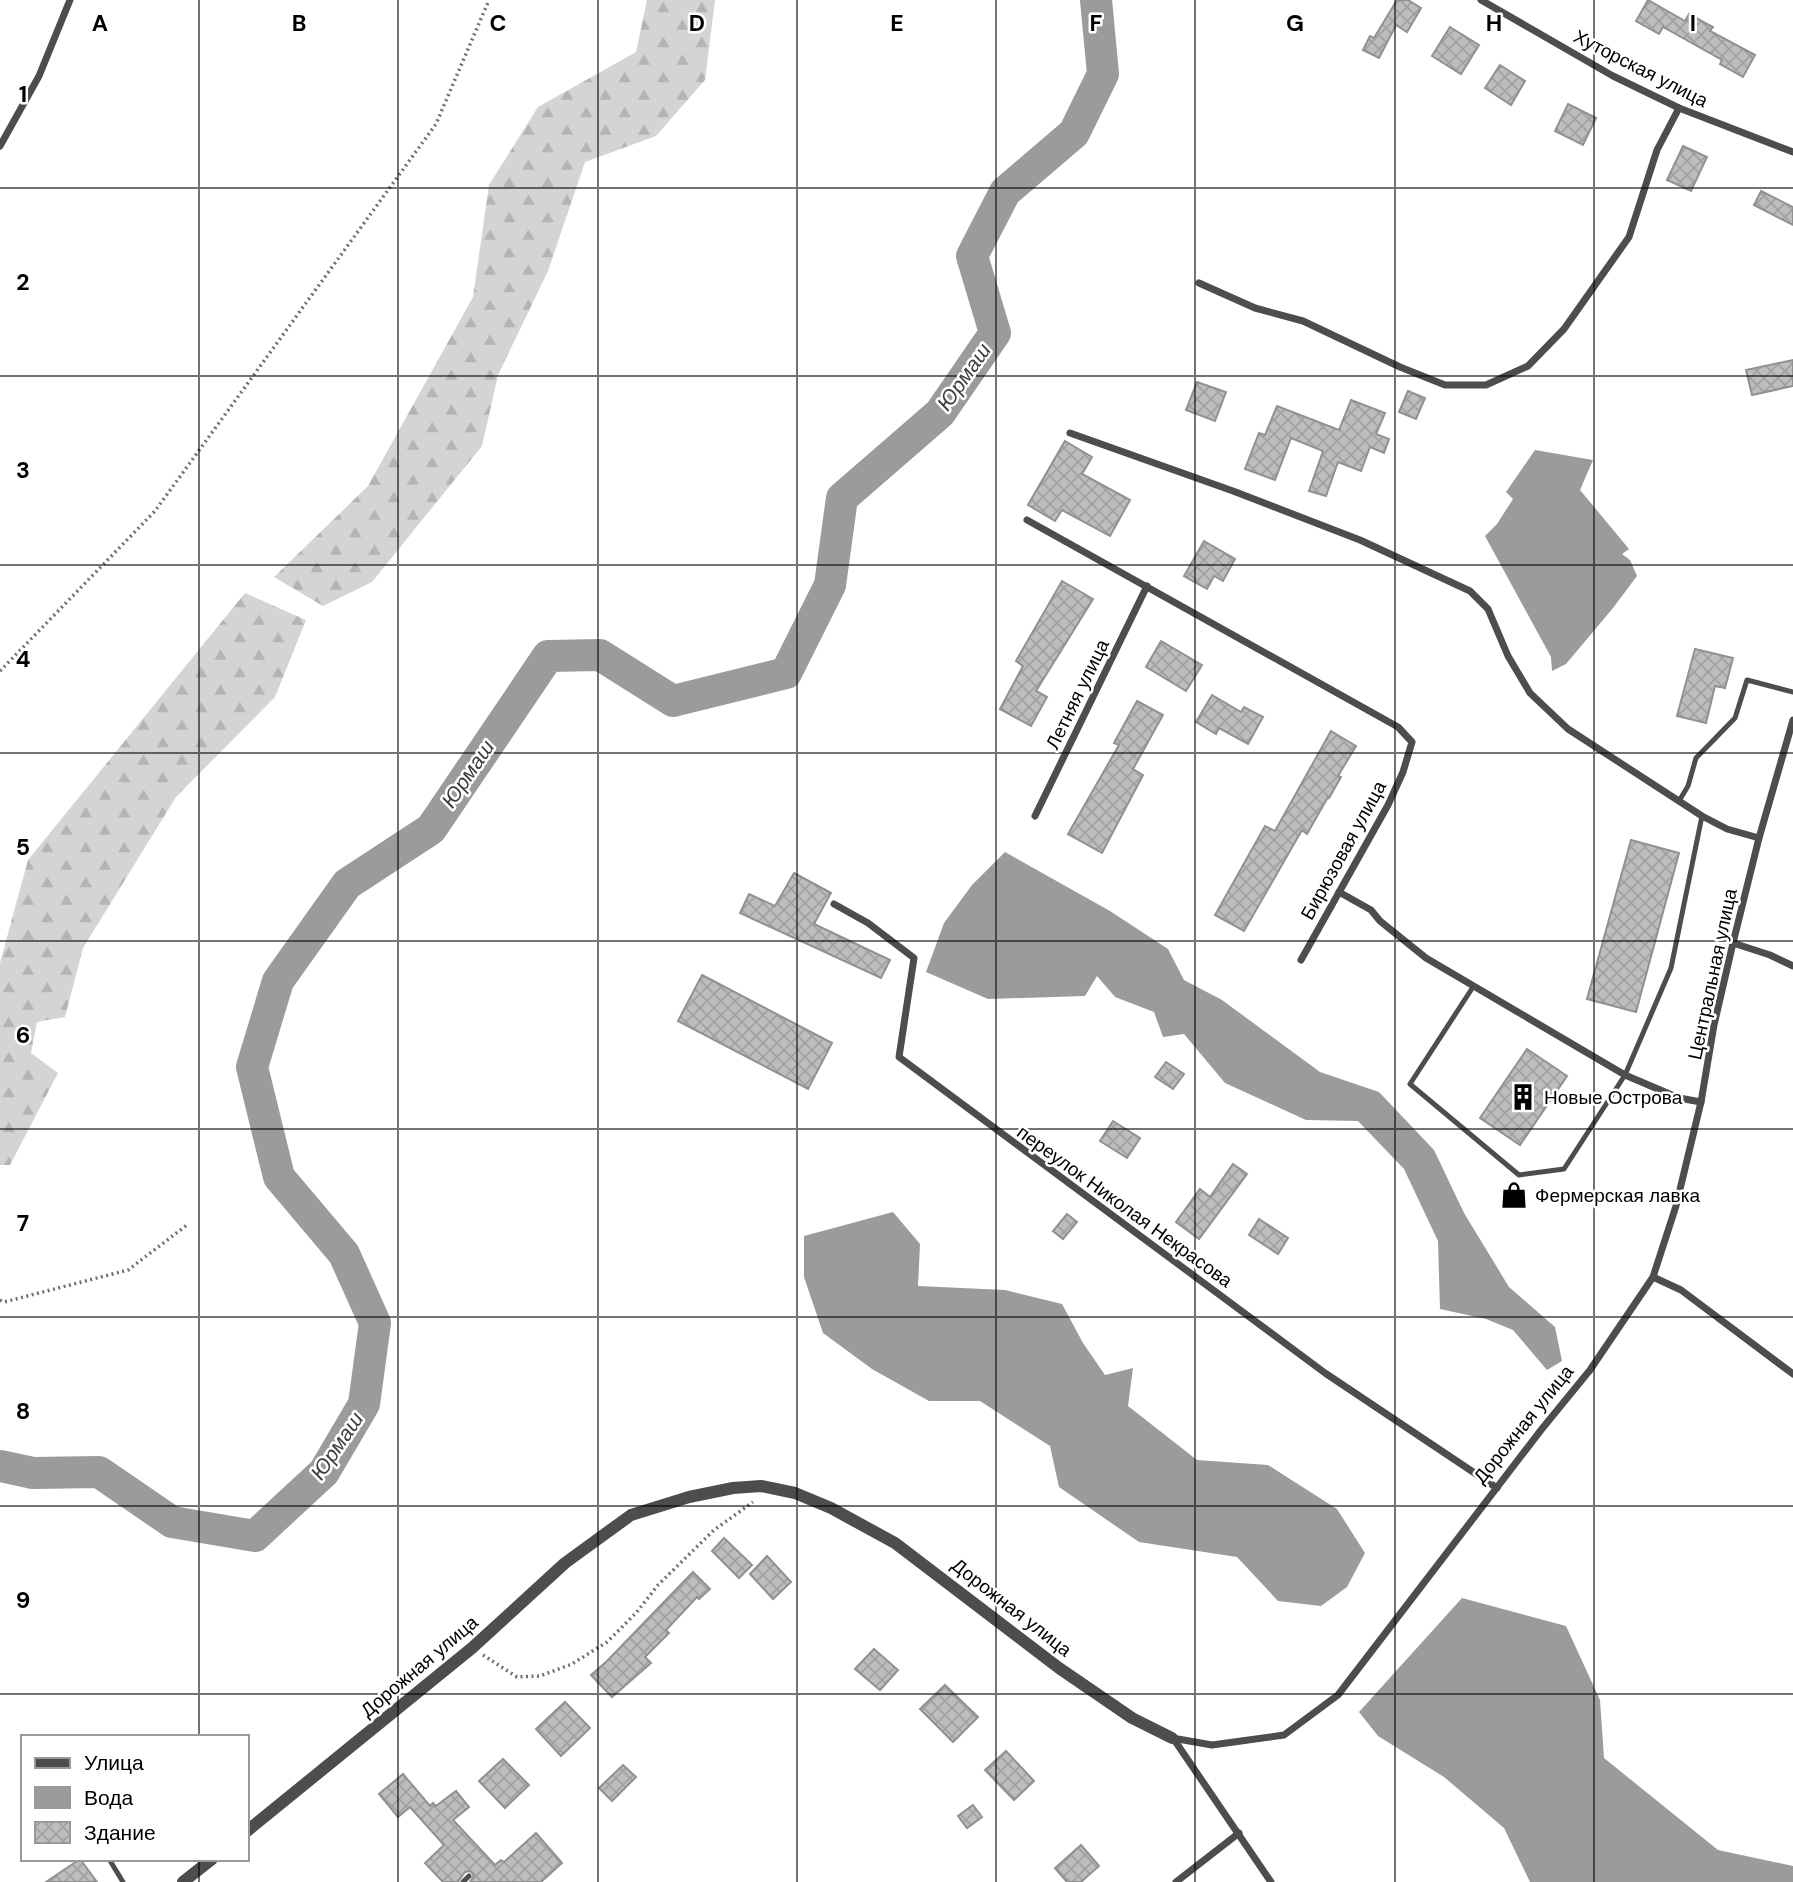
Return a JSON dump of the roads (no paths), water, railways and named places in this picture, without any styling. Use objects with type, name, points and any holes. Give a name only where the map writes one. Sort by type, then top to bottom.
[{"type":"street","points":[[0,146],[39,76],[70,0]]},
{"type":"street","name":"Хуторская улица","points":[[1481,0],[1613,76],[1679,108],[1793,152]]},
{"type":"street","points":[[1199,283],[1255,308],[1303,321],[1445,385],[1486,385],[1528,366],[1564,329],[1629,237],[1657,150],[1679,108]]},
{"type":"street","points":[[1070,433],[1360,540],[1470,591],[1489,609],[1508,656],[1530,693],[1568,729],[1702,816],[1727,829],[1759,838]]},
{"type":"street","points":[[1027,520],[1147,586]]},
{"type":"street","name":"Бирюзовая улица","points":[[1147,586],[1398,727],[1412,742],[1403,772],[1388,805],[1301,960]]},
{"type":"street","name":"Летняя улица","points":[[1035,816],[1147,586]]},
{"type":"street","name":"Центральная улица","points":[[1653,1277],[1676,1206],[1702,1102],[1714,1025],[1733,943],[1759,838],[1793,720]]},
{"type":"street","points":[[1339,892],[1371,910],[1380,921],[1426,958],[1625,1075],[1679,1098],[1702,1102]]},
{"type":"street","name":"переулок Николая Некрасова","points":[[834,904],[868,923],[914,958],[899,1057],[1325,1373],[1496,1488]]},
{"type":"street","points":[[1733,943],[1793,966]]},
{"type":"street","points":[[1653,1277],[1681,1290],[1793,1374]]},
{"type":"street","name":"Дорожная улица","points":[[248,1830],[472,1648],[565,1563],[631,1515],[689,1496],[733,1488],[761,1486],[794,1493],[831,1508],[895,1542],[1059,1668],[1132,1718],[1172,1738],[1212,1745],[1284,1735],[1338,1695],[1590,1370],[1653,1277]]},
{"type":"street","points":[[1172,1738],[1270,1882]]},
{"type":"street","points":[[1176,1882],[1239,1833]]},
{"type":"street","points":[[183,1882],[209,1861]]},
{"type":"lane","points":[[1679,801],[1688,786],[1696,758],[1735,718],[1747,680],[1793,692]]},
{"type":"lane","points":[[1473,987],[1410,1084],[1519,1175],[1563,1169],[1625,1075],[1671,968],[1702,816]]},
{"type":"lane","points":[[110,1861],[123,1882]]},
{"type":"lane","points":[[463,1882],[469,1876]]},
{"type":"water","points":[[1535,450],[1593,460],[1580,490],[1629,549],[1622,554],[1630,560],[1637,576],[1566,664],[1552,671],[1551,657],[1485,536],[1497,524],[1513,499],[1506,492]]},
{"type":"water","points":[[1005,852],[1110,911],[1168,949],[1184,980],[1222,1000],[1320,1072],[1379,1092],[1434,1150],[1464,1213],[1509,1287],[1555,1327],[1562,1361],[1547,1370],[1513,1330],[1486,1319],[1440,1309],[1438,1241],[1404,1169],[1358,1121],[1306,1120],[1225,1083],[1184,1034],[1163,1037],[1154,1012],[1115,997],[1097,976],[1085,996],[988,999],[926,972],[944,923],[972,885]]},
{"type":"water","points":[[893,1212],[920,1244],[918,1286],[1005,1290],[1062,1304],[1083,1343],[1105,1375],[1133,1368],[1128,1406],[1197,1460],[1268,1465],[1337,1509],[1365,1553],[1347,1587],[1321,1606],[1278,1601],[1237,1557],[1139,1542],[1059,1487],[1050,1446],[980,1401],[929,1401],[872,1369],[823,1333],[804,1277],[804,1236]]},
{"type":"water","points":[[1462,1598],[1566,1626],[1600,1700],[1604,1758],[1718,1850],[1793,1866],[1793,1882],[1530,1882],[1504,1828],[1444,1777],[1378,1736],[1359,1712]]},
{"type":"waterway","name":"Юрмаш","points":[[0,1466],[33,1473],[99,1472],[172,1522],[255,1536],[324,1472],[364,1404],[375,1323],[344,1254],[279,1177],[252,1067],[278,981],[347,884],[431,829],[548,656],[600,655],[673,701],[786,673],[830,585],[842,498],[940,413],[995,333],[972,256],[1005,192],[1074,133],[1103,74],[1096,0]]},
{"type":"place","name":"Новые Острова","points":[[1523,1097]]},
{"type":"place","name":"Фермерская лавка","points":[[1514,1195]]}]
